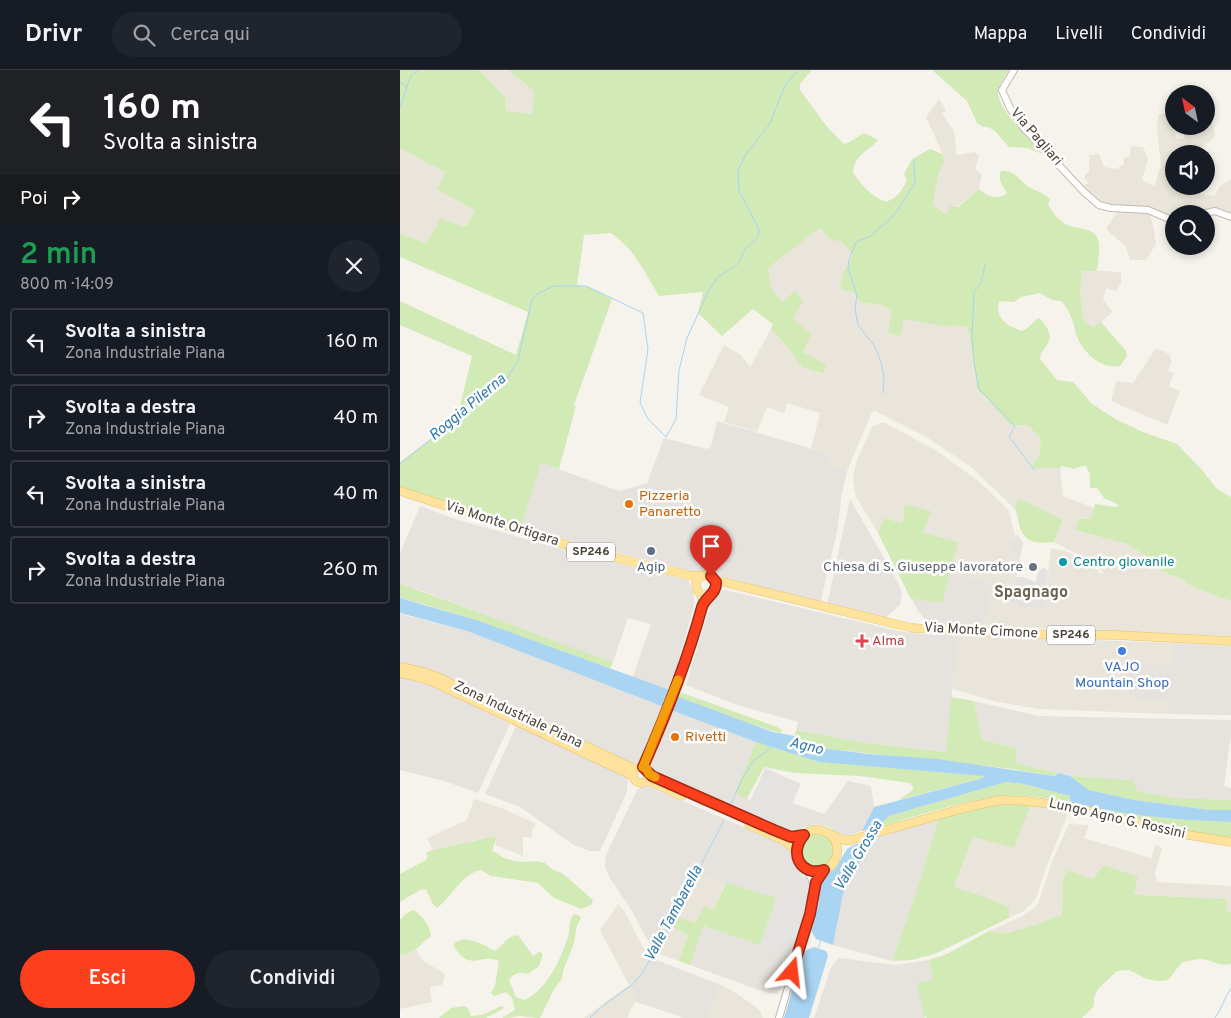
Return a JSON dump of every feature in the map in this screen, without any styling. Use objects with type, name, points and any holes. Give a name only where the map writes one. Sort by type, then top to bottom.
[{"type":"main road","name":"Via Monte Ortigara","points":[[400,491],[576,548],[692,576],[701,576]]},
{"type":"main road","points":[[692,576],[697,590],[704,594],[713,592],[715,584],[709,576],[701,576],[696,584]]},
{"type":"main road","name":"Via Monte Cimone","points":[[715,584],[726,583],[912,628],[1231,641]]},
{"type":"main road","points":[[634,773],[638,767],[643,767],[664,717],[703,602]]},
{"type":"main road","name":"Zona Industriale Piana","points":[[400,666],[438,677],[634,773]]},
{"type":"main road","name":"Zona Industriale Piana","points":[[400,673],[429,680],[634,773]]},
{"type":"main road","name":"Zona Industriale Piana","points":[[643,767],[647,769],[648,777]]},
{"type":"main road","name":"Zona Industriale Piana","points":[[634,773],[634,780],[639,783],[648,777]]},
{"type":"main road","name":"Zona Industriale Piana","points":[[648,777],[787,836],[796,837],[813,830],[819,830],[844,841],[859,839]]},
{"type":"main road","name":"Zona Industriale Piana","points":[[648,777],[785,841],[796,851],[799,861],[806,868]]},
{"type":"main road","name":"Lungo Agno G. Rossini","points":[[859,839],[964,808],[1000,800],[1027,801],[1073,807],[1182,834],[1231,842]]},
{"type":"main road","points":[[796,851],[797,845],[804,835]]},
{"type":"main road","points":[[833,837],[838,855]]},
{"type":"main road","points":[[806,868],[815,872],[824,870],[833,864],[846,847],[859,839]]},
{"type":"street","name":"Via Pagliari","points":[[1014,70],[1002,90],[1010,108],[1023,127],[1098,205],[1111,208],[1148,210],[1165,217]]},
{"type":"street","points":[[1215,211],[1231,217]]},
{"type":"street","points":[[703,602],[704,594]]},
{"type":"street","points":[[806,868],[814,889]]},
{"type":"street","points":[[779,1018],[810,914],[816,882],[824,870]]},
{"type":"shaded area","points":[[479,70],[508,70],[534,91],[532,114],[506,112],[505,97]]},
{"type":"shaded area","points":[[939,99],[946,110],[942,114],[954,131],[957,155],[975,152],[979,156],[975,170],[982,174],[979,189],[947,214],[933,205],[938,175],[945,159],[926,117]]},
{"type":"shaded area","points":[[1165,113],[1165,135],[1175,135],[1176,138],[1185,139],[1184,135],[1215,135],[1215,137],[1205,145],[1165,145],[1165,195],[1214,196],[1220,186],[1231,179],[1231,214],[1215,209],[1215,205],[1165,205],[1165,214],[1148,206],[1124,206],[1100,202],[1083,185],[1088,184],[1084,176],[1089,171],[1089,155],[1099,154],[1104,167],[1116,169],[1124,164],[1124,157],[1130,157],[1131,146],[1143,147],[1148,158],[1142,180],[1154,186],[1161,167],[1157,128],[1158,115]]},
{"type":"shaded area","points":[[400,148],[446,173],[475,210],[468,224],[427,243],[400,234]]},
{"type":"shaded area","points":[[1117,212],[1143,212],[1150,215],[1156,244],[1146,260],[1130,260],[1126,247],[1106,229]]},
{"type":"shaded area","points":[[820,228],[829,239],[842,241],[853,254],[844,271],[845,291],[853,292],[859,302],[884,306],[904,318],[948,327],[951,325],[967,327],[975,378],[981,395],[1027,425],[1041,438],[1039,456],[1031,468],[1060,468],[1063,496],[1094,508],[1091,519],[1075,530],[1127,544],[1146,556],[1164,572],[1184,580],[1187,584],[1231,601],[1231,636],[985,626],[993,582],[947,573],[923,533],[925,529],[905,512],[902,523],[884,518],[878,533],[856,497],[853,480],[856,462],[872,427],[883,422],[934,449],[981,483],[1009,511],[1015,535],[1010,541],[1012,555],[1020,558],[1010,602],[1044,609],[1051,548],[1068,552],[1087,562],[1103,575],[1102,571],[1093,562],[1054,542],[1063,521],[1018,499],[1015,509],[971,467],[928,438],[875,411],[872,412],[847,471],[828,466],[830,454],[811,448],[820,413],[787,403],[784,413],[767,407],[757,432],[724,422],[729,407],[699,395],[724,345],[741,355],[750,367],[771,329],[802,367],[826,364],[803,352],[793,319],[770,288],[768,268]]},
{"type":"shaded area","points":[[1082,270],[1121,272],[1121,283],[1116,291],[1106,288],[1103,300],[1113,312],[1093,329],[1083,318],[1080,292]]},
{"type":"shaded area","points":[[1156,348],[1169,354],[1172,363],[1168,370],[1174,373],[1169,386],[1180,391],[1167,425],[1111,401],[1116,381],[1133,383]]},
{"type":"shaded area","points":[[717,421],[830,454],[828,466],[847,471],[837,532],[820,604],[521,528],[541,463],[619,491],[647,483],[664,438],[707,449],[711,446]]},
{"type":"shaded area","points":[[850,499],[902,592],[900,605],[885,618],[827,605]]},
{"type":"shaded area","points":[[420,506],[458,520],[580,554],[688,580],[694,595],[694,605],[670,690],[633,677],[651,624],[628,618],[613,662],[400,584],[400,553]]},
{"type":"shaded area","points":[[1017,534],[1023,543],[1020,558],[1012,555],[1010,541]]},
{"type":"shaded area","points":[[1043,568],[1048,570],[1044,609],[1025,607],[1010,602],[1016,577],[1023,577],[1035,582],[1039,571]]},
{"type":"shaded area","points":[[947,573],[993,582],[985,626],[930,625],[918,611],[912,599],[942,603]]},
{"type":"shaded area","points":[[725,590],[898,631],[958,635],[946,752],[866,743],[796,730],[798,722],[740,706],[686,685],[713,597]]},
{"type":"shaded area","points":[[400,614],[467,631],[664,707],[643,757],[637,763],[630,763],[418,667],[400,664]]},
{"type":"shaded area","points":[[958,635],[1174,643],[1174,664],[1130,662],[1172,699],[1167,714],[1039,709],[998,702],[952,689]]},
{"type":"shaded area","points":[[1174,643],[1231,646],[1231,715],[1167,714],[1171,699],[1129,698],[1130,662],[1174,664]]},
{"type":"shaded area","points":[[400,677],[423,682],[478,706],[510,724],[478,793],[444,781],[400,770]]},
{"type":"shaded area","points":[[974,701],[1038,716],[1231,720],[1231,735],[1224,786],[1231,788],[1231,800],[1175,798],[1136,791],[1133,780],[1070,776],[1015,763],[1017,748],[982,740]]},
{"type":"shaded area","points":[[671,710],[756,742],[735,793],[782,815],[793,803],[824,814],[848,781],[871,786],[874,807],[862,831],[841,838],[830,827],[816,824],[802,828],[793,837],[652,773],[652,763]]},
{"type":"shaded area","points":[[516,726],[628,777],[627,792],[600,851],[590,851],[574,845],[520,807],[485,794]]},
{"type":"shaded area","points":[[765,768],[801,784],[781,829],[745,812]]},
{"type":"shaded area","points":[[644,784],[778,842],[789,850],[795,864],[803,875],[792,872],[766,945],[793,956],[787,980],[777,994],[764,992],[690,965],[702,926],[760,944],[726,883],[693,872],[677,906],[652,948],[605,867],[606,855],[637,790]]},
{"type":"shaded area","points":[[474,799],[504,809],[536,824],[532,830],[532,837],[523,837],[523,856],[495,845],[497,838],[479,839],[433,850],[427,838],[467,820]]},
{"type":"shaded area","points":[[1031,804],[1069,811],[1036,898],[1024,911],[1009,918],[1009,907],[985,897],[954,888],[973,837],[1014,848]]},
{"type":"shaded area","points":[[939,818],[913,902],[892,961],[833,945],[843,894],[872,839]]},
{"type":"shaded area","points":[[1069,824],[1089,825],[1084,838],[1151,858],[1156,844],[1162,848],[1155,874],[1157,882],[1231,886],[1231,913],[1227,911],[1226,899],[1139,895],[1134,893],[1138,877],[1093,879],[1067,870],[1063,881],[1062,915],[1007,933],[989,931],[1020,917],[1038,904],[1053,859]]},
{"type":"shaded area","points":[[792,871],[806,877],[809,883],[808,897],[793,956],[766,945]]},
{"type":"shaded area","points":[[693,872],[725,884],[714,911],[695,923],[676,916],[688,935],[679,961],[659,954],[652,948],[677,906]]},
{"type":"shaded area","points":[[618,904],[625,912],[645,951],[651,958],[643,973],[629,985],[600,930]]},
{"type":"shaded area","points":[[416,949],[422,960],[445,974],[442,985],[430,987],[432,1002],[400,1009],[400,953],[406,955]]},
{"type":"shaded area","points":[[651,958],[719,984],[708,1018],[685,1018],[636,1002],[629,985],[643,973]]},
{"type":"shaded area","points":[[839,958],[895,965],[929,960],[933,979],[916,983],[925,1018],[814,1018],[830,970]]},
{"type":"shaded area","points":[[719,984],[735,992],[753,1005],[760,1011],[763,1018],[708,1018]]},
{"type":"shaded area","points":[[629,985],[636,1002],[630,1010],[628,1018],[584,1018]]},
{"type":"green space","points":[[400,70],[479,70],[505,97],[506,111],[532,114],[534,91],[508,70],[812,70],[800,84],[800,90],[828,128],[844,144],[864,133],[878,140],[859,157],[854,166],[853,173],[867,190],[881,200],[886,202],[899,194],[907,180],[904,174],[912,159],[930,149],[942,154],[945,159],[938,175],[933,205],[946,214],[950,206],[958,207],[979,189],[993,197],[1004,195],[1007,193],[1000,180],[1000,174],[1001,171],[1010,172],[1026,185],[1050,199],[1048,205],[1061,221],[1067,225],[1092,232],[1096,236],[1099,242],[1099,252],[1096,271],[1082,271],[1080,292],[1083,318],[1093,328],[1101,322],[1126,351],[1127,356],[1120,366],[1106,365],[1094,359],[1084,349],[1076,336],[1072,319],[1063,303],[1052,300],[1040,293],[1021,297],[1014,302],[999,301],[999,313],[1003,321],[1022,331],[1039,318],[1047,328],[1050,338],[1040,359],[1057,380],[1073,382],[1092,404],[1117,420],[1177,444],[1217,489],[1231,497],[1231,601],[1187,584],[1184,580],[1164,572],[1146,556],[1127,544],[1075,530],[1079,519],[1091,519],[1095,504],[1116,507],[1119,505],[1104,498],[1097,488],[1090,488],[1090,474],[1086,466],[1074,469],[1062,466],[1060,468],[1030,468],[1039,456],[1041,438],[1027,425],[1011,425],[977,389],[967,327],[952,325],[948,327],[904,319],[900,336],[888,333],[892,311],[884,306],[859,302],[853,292],[845,291],[840,287],[844,271],[853,254],[842,242],[829,239],[820,228],[768,268],[771,288],[782,302],[795,291],[803,301],[793,319],[811,334],[803,352],[826,364],[824,373],[802,367],[771,329],[773,324],[753,309],[722,336],[698,313],[703,292],[659,296],[627,246],[611,233],[584,235],[577,285],[589,287],[612,299],[574,405],[576,406],[559,469],[541,463],[521,528],[400,490],[400,462],[457,419],[472,356],[400,325],[400,301],[516,355],[528,312],[400,257],[400,234],[427,243],[441,218],[463,227],[468,224],[475,210],[437,189],[446,173],[400,148]]},
{"type":"green space","points":[[932,70],[1009,70],[999,88],[999,98],[1016,125],[1045,155],[1028,148],[1009,147],[995,131],[977,123],[967,101]]},
{"type":"green space","points":[[1018,498],[1063,520],[1054,542],[1034,542],[1026,538],[1020,528],[1015,509]]},
{"type":"green space","points":[[905,504],[931,511],[923,533],[958,542],[942,603],[911,599],[878,533],[884,518],[902,523]]},
{"type":"green space","points":[[400,584],[613,662],[610,668],[480,622],[400,598]]},
{"type":"green space","points":[[677,691],[782,730],[780,733],[738,720],[676,696]]},
{"type":"green space","points":[[951,697],[974,701],[982,740],[1017,748],[1015,763],[1058,773],[1055,776],[1005,768],[828,749],[799,741],[795,736],[796,730],[866,743],[946,752]]},
{"type":"green space","points":[[756,742],[819,762],[986,775],[980,779],[899,800],[913,790],[910,783],[860,776],[795,773],[764,767],[747,799],[735,793]]},
{"type":"green space","points":[[1070,776],[1133,780],[1137,791],[1175,798],[1231,800],[1231,810],[1210,810],[1134,800],[1089,790]]},
{"type":"green space","points":[[1006,782],[1024,784],[1070,796],[1071,803],[1024,796],[992,798],[942,809],[876,828],[889,816]]},
{"type":"green space","points":[[1009,803],[1031,804],[1014,848],[973,837],[954,887],[1009,907],[1009,918],[937,953],[912,960],[892,961],[913,902],[939,818],[990,805]]},
{"type":"green space","points":[[1096,809],[1231,822],[1231,838],[1210,836]]},
{"type":"green space","points":[[817,833],[829,838],[834,850],[829,862],[817,867],[805,862],[800,850],[805,838]]},
{"type":"green space","points":[[490,837],[497,837],[492,850],[504,858],[514,861],[545,863],[553,870],[562,873],[593,900],[591,905],[581,909],[554,898],[538,883],[491,876],[481,870],[462,881],[437,908],[426,889],[420,890],[400,902],[400,874],[426,860],[428,856],[426,853]]},
{"type":"green space","points":[[1104,865],[1138,877],[1134,893],[1139,895],[1226,899],[1227,911],[1231,913],[1231,964],[1220,964],[1200,959],[1182,962],[1168,980],[1159,981],[1147,979],[1129,970],[1117,971],[1098,989],[1094,998],[1094,1006],[1082,1018],[927,1018],[924,1016],[916,983],[933,979],[929,960],[947,954],[989,931],[1007,933],[1062,915],[1063,881],[1067,870],[1093,879]]},
{"type":"green space","points":[[726,883],[776,898],[760,945],[703,926],[690,965],[679,961],[688,935],[671,926],[676,916],[695,923],[705,906],[714,910]]},
{"type":"green space","points":[[413,910],[425,921],[431,936],[406,955],[400,953],[400,920],[405,914]]},
{"type":"green space","points":[[574,914],[581,918],[577,926],[574,943],[563,971],[562,979],[554,989],[540,1018],[519,1016],[502,1018],[515,1010],[512,998],[506,992],[494,996],[491,993],[495,986],[499,961],[492,959],[470,960],[459,954],[453,945],[457,941],[468,940],[480,943],[495,951],[510,937],[518,935],[533,956],[540,951],[543,955],[539,966],[528,974],[515,974],[509,980],[516,997],[524,1000],[540,989],[553,971],[566,942],[570,920]]},
{"type":"green space","points":[[464,1006],[468,1008],[471,1016],[483,1014],[501,1006],[505,1008],[486,1018],[439,1018],[451,1008]]},
{"type":"water","points":[[400,598],[479,621],[670,690],[664,707],[467,631],[400,613]]},
{"type":"water","name":"Agno","points":[[676,696],[773,732],[795,736],[799,741],[828,749],[937,759],[1055,776],[1058,773],[1070,776],[1089,790],[1134,800],[1210,810],[1231,810],[1231,822],[1110,811],[1071,803],[1070,796],[1024,784],[1006,782],[889,816],[876,828],[862,831],[874,807],[980,779],[985,776],[819,762],[756,742],[671,710]]},
{"type":"water","points":[[872,839],[843,894],[833,945],[816,939],[811,931],[819,902],[819,884],[822,878],[835,869],[847,849]]},
{"type":"water","points":[[814,947],[826,951],[828,956],[809,1018],[784,1018],[804,951]]},
{"type":"waterway","points":[[400,107],[411,75],[419,70]]},
{"type":"waterway","name":"Roggia Pilerna","points":[[400,464],[508,377],[518,360],[532,300],[537,294],[554,286],[586,286],[643,313],[648,349],[640,403],[648,419],[666,437],[676,419],[679,370],[687,338],[709,290],[718,277],[739,263],[745,249],[758,237],[759,229],[739,191],[738,170],[746,154],[769,125],[785,86],[798,70]]},
{"type":"waterway","points":[[400,82],[407,88]]},
{"type":"waterway","points":[[883,393],[884,377],[881,362],[874,345],[858,325],[855,309],[857,295],[848,268],[849,259],[856,242],[869,237],[897,211],[915,183],[914,161]]},
{"type":"waterway","points":[[985,265],[981,283],[974,292],[972,338],[979,389],[1015,426],[1009,437],[1035,471]]},
{"type":"waterway","name":"Valle Tambarella","points":[[730,806],[743,777],[754,760],[774,746]]},
{"type":"waterway","name":"Valle Tambarella","points":[[590,1018],[605,1004],[632,985],[643,972],[680,906],[724,820]]},
{"type":"waterway","name":"Valle Grossa","points":[[818,948],[821,940]]},
{"type":"waterway","points":[[1215,1018],[1231,988]]},
{"type":"slow traffic","points":[[655,777],[649,774],[647,769],[643,767],[678,680]]},
{"type":"place","name":"Pizzeria Panaretto","points":[[629,504]]},
{"type":"place","name":"Agip","points":[[651,551]]},
{"type":"place","name":"Centro giovanile","points":[[1063,562]]},
{"type":"place","name":"Chiesa di S. Giuseppe lavoratore","points":[[1033,567]]},
{"type":"place","name":"Alma","points":[[862,641]]},
{"type":"place","name":"VAJO Mountain Shop","points":[[1122,651]]},
{"type":"place","name":"Rivetti","points":[[675,737]]},
{"type":"district","name":"Spagnago","points":[[1031,593]]},
{"type":"route","points":[[711,576],[716,582],[715,590],[703,602],[677,684],[643,767],[652,776],[787,836],[796,837],[804,835],[797,845],[796,851],[799,861],[806,868],[815,872],[824,870],[816,882],[810,914],[792,972]]}]
